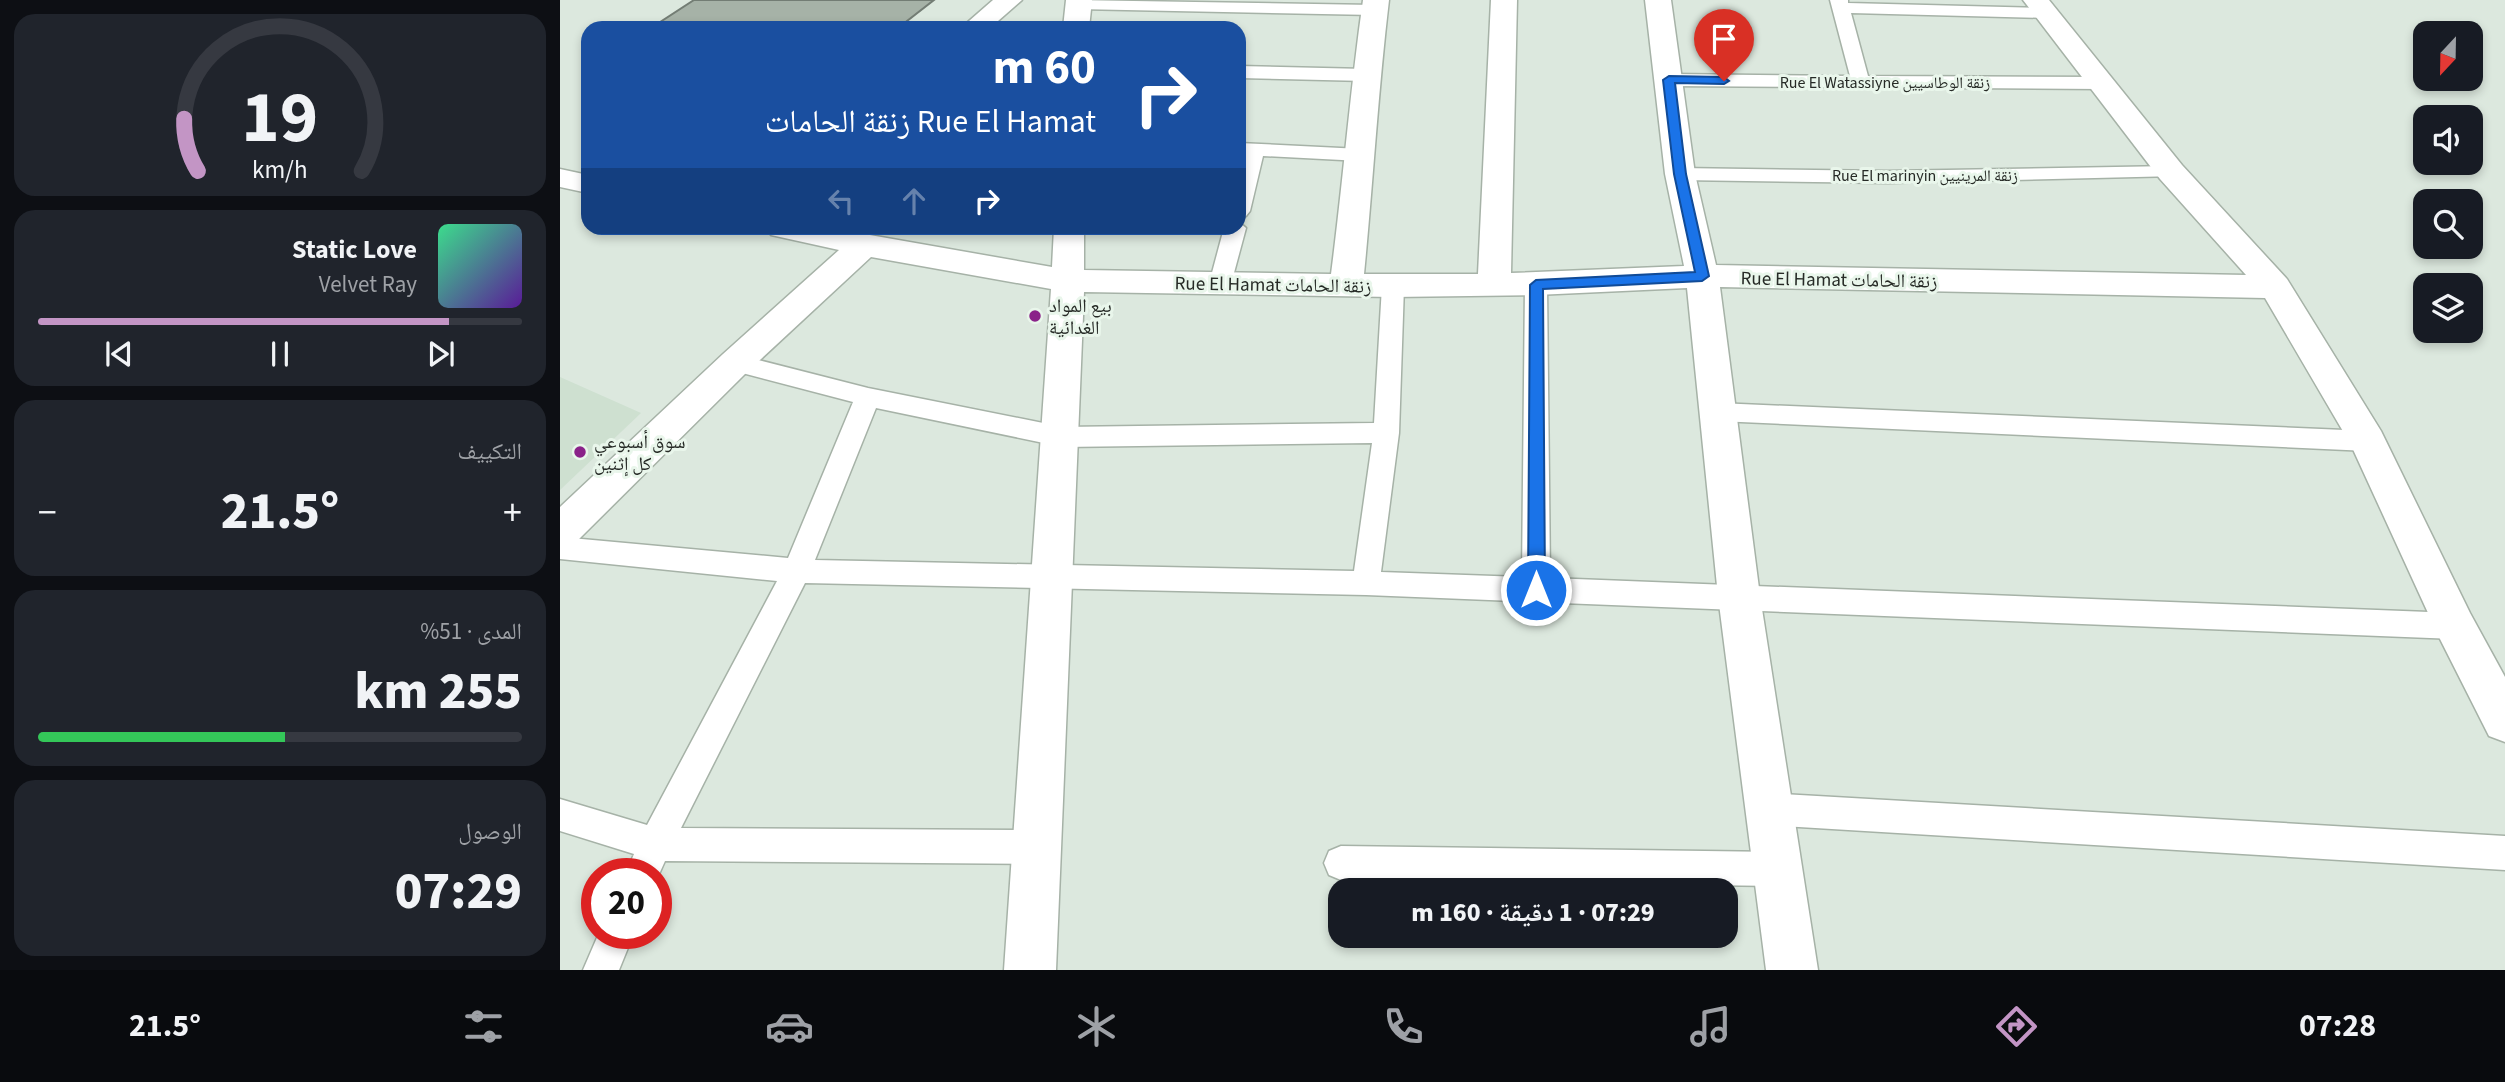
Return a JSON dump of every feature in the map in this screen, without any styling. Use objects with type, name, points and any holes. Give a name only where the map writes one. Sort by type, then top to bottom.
[{"type":"street","points":[[983,21],[1009,0]]},
{"type":"street","points":[[1494,283],[1504,0]]},
{"type":"street","points":[[1658,0],[1680,174],[1702,276],[1739,596],[1767,809],[1792,970]]},
{"type":"street","points":[[1346,285],[1375,5]]},
{"type":"street","points":[[2042,6],[2171,172],[2275,287],[2368,441],[2455,626],[2505,721]]},
{"type":"street","points":[[560,178],[581,182]]},
{"type":"street","name":"Rue El Hamat زنقة الحامات","points":[[816,235],[1068,281],[1394,286],[1494,283],[1536,285],[1702,276],[2275,287]]},
{"type":"street","points":[[1030,970],[1034,847],[1063,437],[1069,235]]},
{"type":"street","points":[[560,531],[735,363],[864,245]]},
{"type":"lane","points":[[1861,83],[1840,4],[2042,6]]},
{"type":"lane","points":[[1077,11],[1375,5]]},
{"type":"lane","points":[[1246,72],[1366,75]]},
{"type":"lane","name":"Rue El Watassiyne زنقة الوطاسيين","points":[[1669,80],[2102,83]]},
{"type":"lane","points":[[1247,150],[1361,155]]},
{"type":"lane","name":"Rue El marinyin زنقة المرينيين","points":[[1680,174],[1888,177],[2171,172]]},
{"type":"lane","points":[[1220,284],[1233,235]]},
{"type":"lane","points":[[1536,285],[1536,590]]},
{"type":"lane","points":[[1366,583],[1386,433],[1394,286]]},
{"type":"lane","points":[[735,363],[868,397],[1063,437],[1386,433]]},
{"type":"lane","points":[[650,858],[797,571],[868,397]]},
{"type":"lane","points":[[1718,412],[2368,441]]},
{"type":"lane","points":[[560,548],[797,571],[1366,583],[2455,626]]},
{"type":"lane","points":[[1767,809],[2505,853]]},
{"type":"lane","points":[[560,815],[647,858]]},
{"type":"lane","points":[[672,858],[1034,847]]},
{"type":"lane","points":[[1341,863],[1777,869]]},
{"type":"lane","points":[[601,970],[610,949]]},
{"type":"shaded area","name":"سوق أسبوعي كل إثنين","points":[[560,377],[641,413],[560,490]]},
{"type":"building","points":[[694,0],[934,0],[907,21],[662,21]]},
{"type":"place","name":"بيع المواد الغدائية","points":[[1035,316]]},
{"type":"place","name":"سوق أسبوعي كل إثنين","points":[[580,452]]},
{"type":"route","points":[[1536,590],[1536,285],[1702,276],[1680,174],[1669,80],[1724,81]]}]
